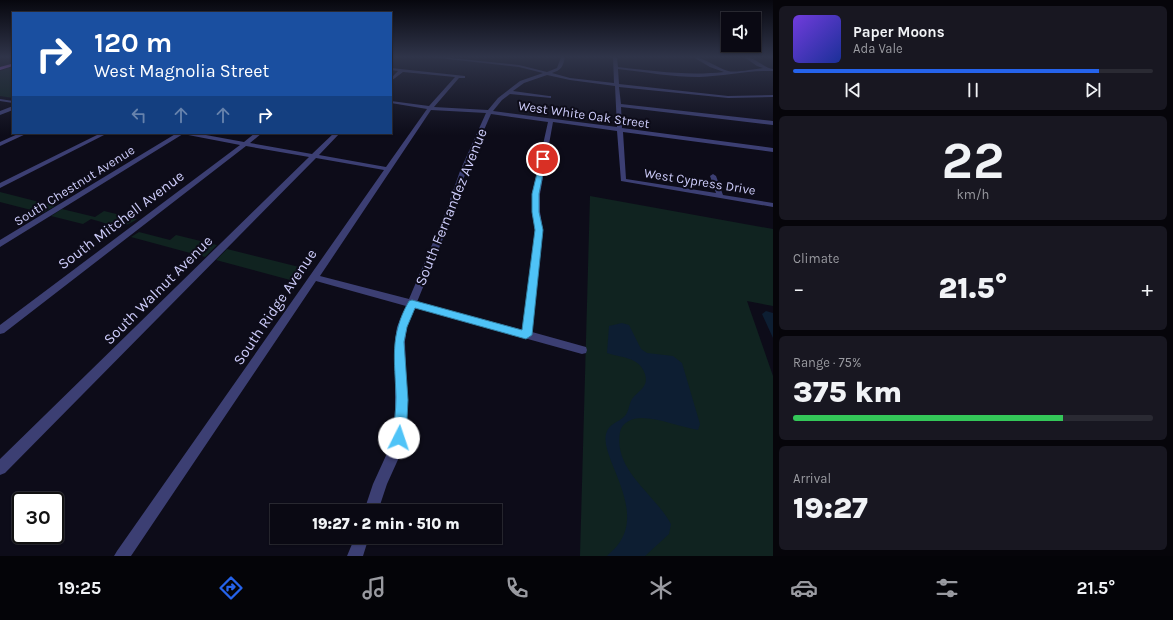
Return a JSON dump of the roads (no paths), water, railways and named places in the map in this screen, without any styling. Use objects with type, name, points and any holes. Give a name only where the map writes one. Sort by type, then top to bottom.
[{"type":"street","name":"South Ridge Avenue","points":[[122,556],[430,108],[453,83]]},
{"type":"street","name":"South Fernandez Avenue","points":[[373,504],[386,468],[393,459],[399,438],[402,400],[399,342],[402,327],[489,112],[508,92],[522,83]]},
{"type":"street","points":[[602,83],[728,97],[773,96]]},
{"type":"street","points":[[618,85],[621,130]]},
{"type":"street","points":[[508,92],[549,97]]},
{"type":"street","points":[[0,100],[12,102]]},
{"type":"street","name":"West White Oak Street","points":[[392,102],[430,108],[489,112],[773,150]]},
{"type":"street","points":[[619,105],[773,123]]},
{"type":"street","points":[[0,113],[12,108]]},
{"type":"street","points":[[526,335],[539,230],[536,212],[536,194],[551,121]]},
{"type":"street","name":"West Cypress Drive","points":[[621,130],[624,180],[773,205]]},
{"type":"street","points":[[0,144],[24,134]]},
{"type":"street","points":[[0,186],[103,134]]},
{"type":"street","name":"South Chestnut Avenue","points":[[0,244],[179,134]]},
{"type":"street","points":[[191,134],[388,169]]},
{"type":"street","name":"South Mitchell Avenue","points":[[0,330],[258,134]]},
{"type":"street","name":"South Walnut Avenue","points":[[0,468],[335,134]]},
{"type":"street","points":[[713,176],[720,196]]},
{"type":"street","points":[[314,277],[582,350]]},
{"type":"street","points":[[355,556],[359,544]]},
{"type":"water","points":[[766,311],[773,313],[773,338],[762,314]]},
{"type":"water","points":[[622,323],[629,325],[641,349],[647,353],[673,356],[682,363],[700,424],[698,430],[655,419],[641,418],[628,421],[621,429],[620,446],[623,458],[629,470],[664,513],[671,524],[669,534],[645,556],[607,556],[617,546],[625,531],[627,511],[622,490],[608,451],[606,434],[611,425],[625,416],[632,399],[643,388],[646,382],[645,374],[642,368],[634,361],[607,353],[609,326]]}]
